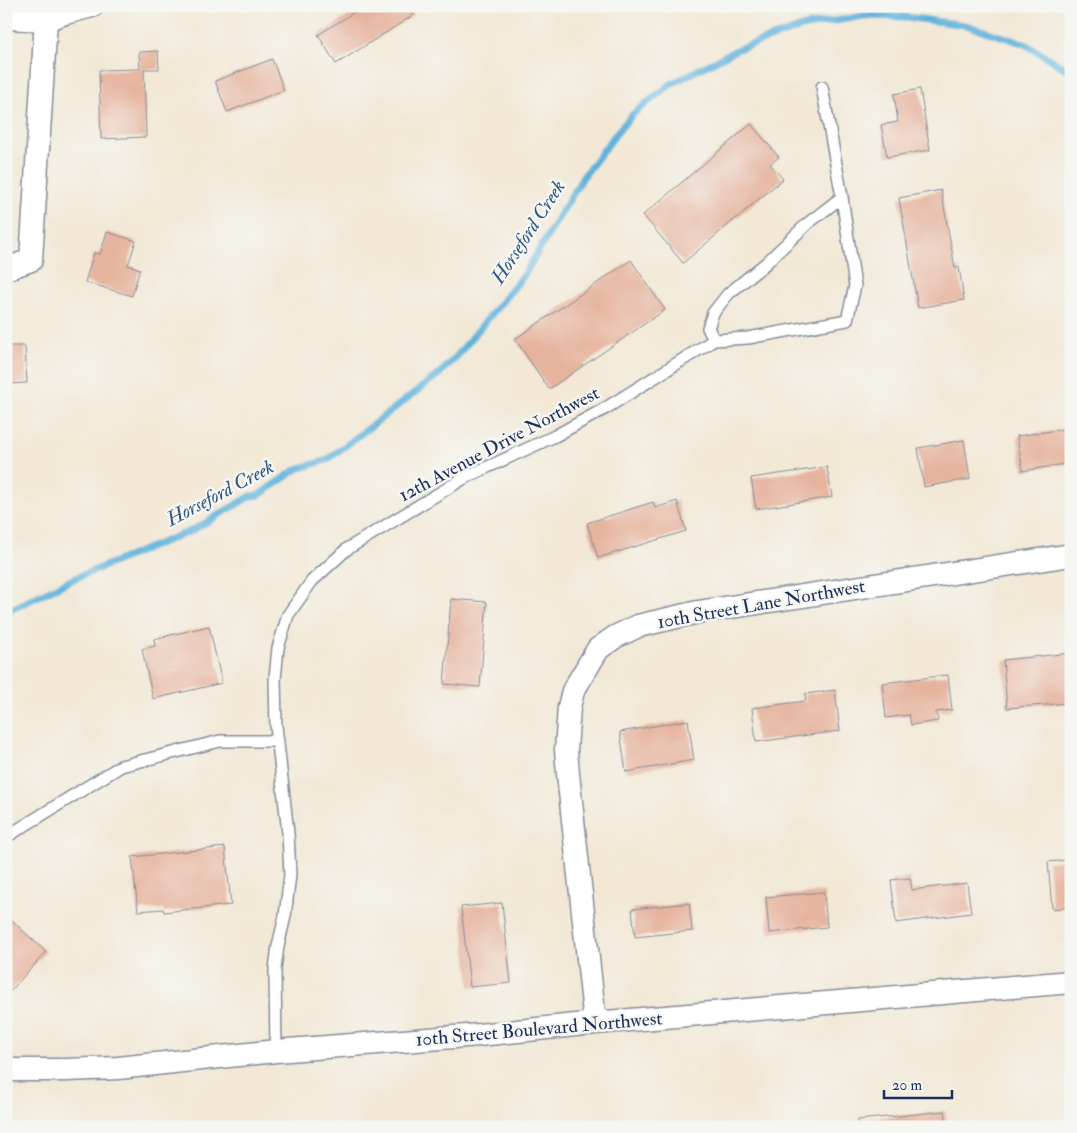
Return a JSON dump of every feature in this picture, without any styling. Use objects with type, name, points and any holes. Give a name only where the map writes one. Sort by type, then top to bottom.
[{"type":"street","points":[[6,18],[46,20],[92,6]]},
{"type":"street","points":[[6,269],[31,260],[46,20]]},
{"type":"street","name":"10th Street Lane Northwest","points":[[595,1024],[566,750],[569,707],[573,691],[598,649],[615,637],[638,626],[698,612],[1071,555]]},
{"type":"street","name":"10th Street Boulevard Northwest","points":[[6,1070],[118,1068],[276,1051],[479,1035],[1071,982]]},
{"type":"lane","points":[[822,87],[842,197],[855,286],[847,320],[748,338],[714,340],[708,328],[713,313],[728,294],[765,264],[807,224],[842,197]]},
{"type":"lane","name":"12th Avenue Drive Northwest","points":[[276,1051],[274,969],[285,916],[290,875],[288,833],[276,726],[275,679],[278,648],[288,615],[312,581],[346,549],[466,477],[555,436],[606,408],[714,340]]},
{"type":"lane","points":[[6,838],[121,766],[220,741],[278,740]]},
{"type":"building","points":[[364,6],[408,6],[414,15],[336,64],[318,35]]},
{"type":"building","points":[[158,51],[159,69],[144,69],[146,137],[101,139],[99,70],[140,69],[139,52]]},
{"type":"building","points":[[272,59],[284,90],[227,112],[215,81]]},
{"type":"building","points":[[920,89],[930,150],[887,157],[881,125],[898,122],[894,94]]},
{"type":"building","points":[[751,124],[779,157],[770,164],[783,179],[683,263],[643,215]]},
{"type":"building","points":[[941,190],[955,268],[959,267],[964,300],[918,308],[899,198]]},
{"type":"building","points":[[107,232],[136,241],[128,265],[140,269],[132,296],[85,282],[94,253],[100,254]]},
{"type":"building","points":[[631,260],[665,310],[549,389],[515,339]]},
{"type":"building","points":[[6,346],[25,346],[27,383],[6,384]]},
{"type":"building","points":[[1071,428],[1071,463],[1023,471],[1017,436]]},
{"type":"building","points":[[964,440],[970,479],[924,487],[918,448]]},
{"type":"building","points":[[827,467],[832,497],[756,509],[751,478]]},
{"type":"building","points":[[677,501],[686,531],[598,558],[587,523],[653,502],[655,508]]},
{"type":"building","points":[[451,599],[487,602],[480,687],[444,684]]},
{"type":"building","points":[[209,626],[222,683],[153,699],[142,649],[155,646],[154,639]]},
{"type":"building","points":[[1071,653],[1071,693],[1068,693],[1069,703],[1007,708],[1003,660]]},
{"type":"building","points":[[948,675],[952,710],[936,712],[938,721],[911,725],[909,715],[886,718],[882,683]]},
{"type":"building","points":[[835,690],[840,731],[756,742],[752,708],[806,701],[805,694]]},
{"type":"building","points":[[688,720],[694,760],[626,772],[620,732]]},
{"type":"building","points":[[225,847],[231,905],[164,912],[163,909],[138,911],[132,857]]},
{"type":"building","points":[[1069,860],[1071,870],[1071,907],[1052,909],[1048,862]]},
{"type":"building","points":[[910,878],[912,890],[967,883],[971,913],[896,923],[891,880]]},
{"type":"building","points":[[824,892],[827,927],[769,933],[766,897]]},
{"type":"building","points":[[502,903],[511,983],[470,987],[461,907]]},
{"type":"building","points":[[689,903],[692,931],[635,937],[632,909]]},
{"type":"building","points":[[6,915],[46,952],[6,996]]},
{"type":"building","points":[[945,1111],[947,1127],[858,1127],[858,1120]]},
{"type":"waterway","name":"Horseford Creek","points":[[6,612],[73,579],[193,530],[251,496],[259,495],[297,469],[327,460],[439,374],[456,357],[524,275],[583,177],[633,114],[671,84],[738,49],[805,26],[864,16],[904,17],[966,25],[1025,44],[1071,72]]}]
